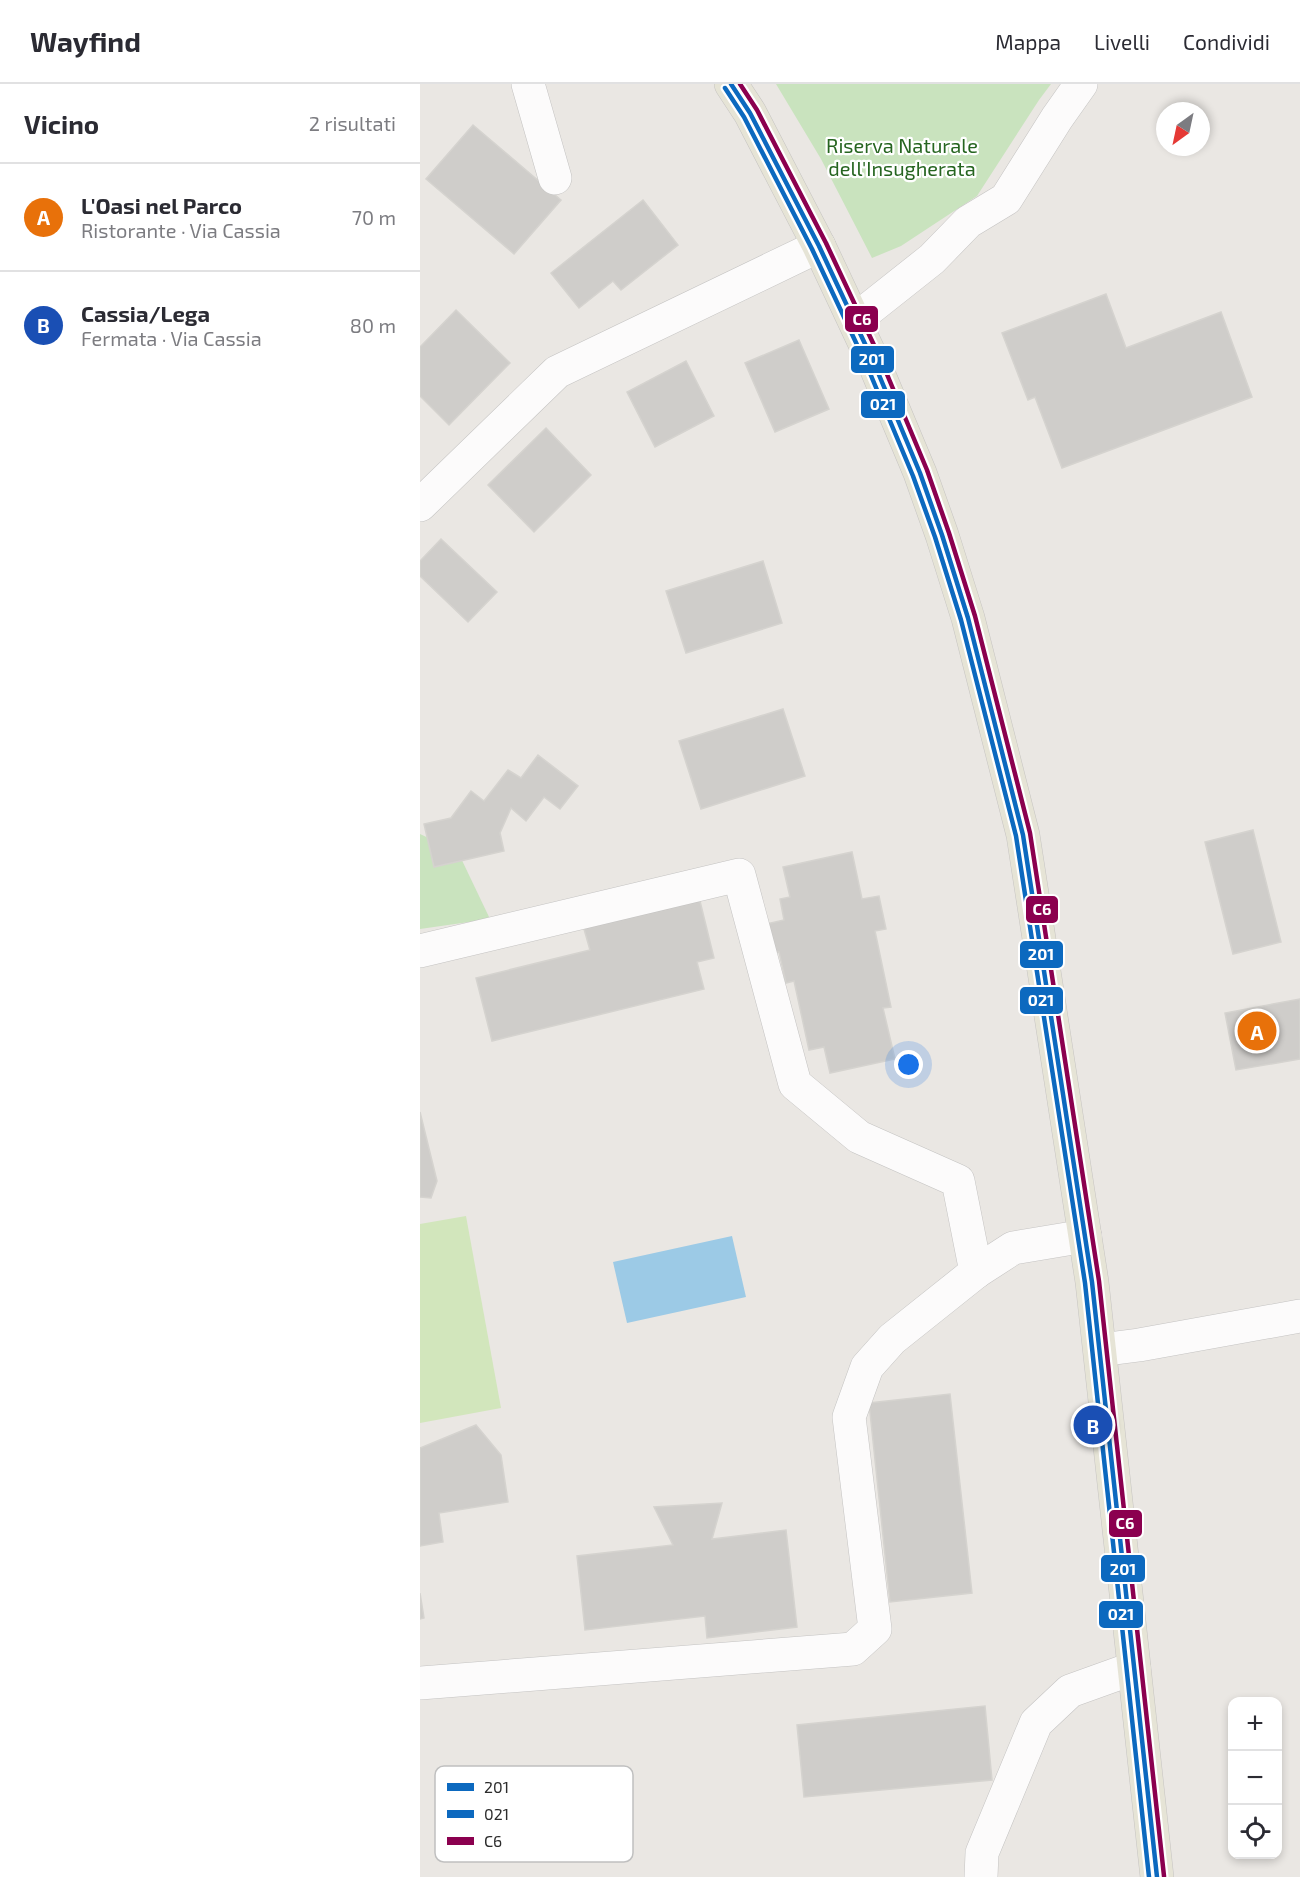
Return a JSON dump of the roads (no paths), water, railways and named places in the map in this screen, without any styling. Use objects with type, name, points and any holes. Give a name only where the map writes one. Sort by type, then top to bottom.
[{"type":"main road","points":[[731,84],[750,113],[819,246],[898,417],[942,535],[968,618],[1023,835],[1085,1236],[1100,1350],[1157,1877]]},
{"type":"lane","points":[[528,84],[555,178]]},
{"type":"lane","points":[[855,320],[932,259],[968,222],[1006,199],[1056,118],[1081,84]]},
{"type":"lane","points":[[420,505],[557,372],[819,246]]},
{"type":"lane","points":[[420,951],[739,875],[795,1084],[859,1137],[958,1181],[976,1272]]},
{"type":"lane","points":[[420,1683],[853,1649],[875,1629],[849,1418],[867,1367],[892,1339],[976,1272],[1013,1248],[1085,1236]]},
{"type":"lane","points":[[1100,1350],[1300,1316]]},
{"type":"lane","points":[[981,1877],[982,1853],[1036,1723],[1070,1691],[1134,1668]]},
{"type":"water","points":[[732,1236],[746,1297],[627,1323],[613,1262]]},
{"type":"place","name":"L'Oasi nel Parco","points":[[1257,1031]]},
{"type":"place","name":"Cassia/Lega","points":[[1093,1425]]},
{"type":"park label","name":"Riserva Naturale dell'Insugherata","points":[[902,158]]}]
